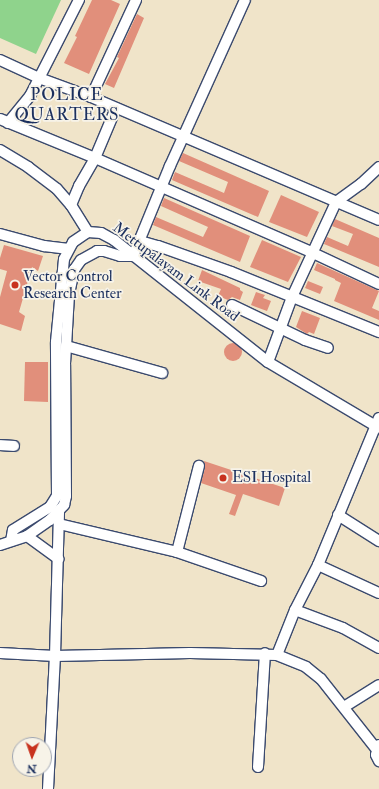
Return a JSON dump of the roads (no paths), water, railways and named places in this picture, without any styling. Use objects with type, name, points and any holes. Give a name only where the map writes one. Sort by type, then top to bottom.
[{"type":"street","points":[[79,0],[39,78],[22,107],[4,121],[162,187],[313,253],[379,284]]},
{"type":"street","points":[[91,97],[136,0]]},
{"type":"street","points":[[0,545],[11,541],[20,540],[27,536],[59,512],[64,505],[66,496],[66,346],[69,294],[74,270],[77,265],[87,256],[97,251],[104,251],[120,256],[133,256],[183,138],[245,0]]},
{"type":"street","points":[[0,60],[39,78],[91,97],[183,138],[379,220]]},
{"type":"street","points":[[71,206],[79,186],[95,158],[116,108]]},
{"type":"street","points":[[0,150],[43,177],[57,189],[71,206],[88,232]]},
{"type":"street","points":[[268,362],[292,297],[336,202],[361,184],[379,167]]},
{"type":"street","name":"Mettupalayam Link Road","points":[[67,250],[76,239],[88,232],[101,233],[114,240],[268,362],[378,424]]},
{"type":"street","points":[[0,234],[44,246],[67,250],[64,259],[56,342],[57,496],[50,507],[13,530],[11,541]]},
{"type":"street","points":[[140,241],[224,269],[379,332]]},
{"type":"street","points":[[232,305],[281,329],[328,348]]},
{"type":"street","points":[[66,346],[162,374]]},
{"type":"street","points":[[277,655],[295,610],[318,564],[378,424]]},
{"type":"street","points":[[0,445],[14,446]]},
{"type":"street","points":[[177,552],[198,466]]},
{"type":"street","points":[[48,789],[55,656],[59,512]]},
{"type":"street","points":[[338,515],[379,541]]},
{"type":"street","points":[[59,524],[177,552],[261,581]]},
{"type":"street","points":[[27,536],[58,559]]},
{"type":"street","points":[[318,564],[379,593]]},
{"type":"street","points":[[295,610],[343,628],[379,648]]},
{"type":"street","points":[[0,653],[55,656],[265,653],[277,655],[306,667],[321,679],[378,747],[379,761]]},
{"type":"street","points":[[258,767],[265,653]]},
{"type":"street","points":[[344,707],[379,685]]},
{"type":"place","name":"Vector Control Research Center","points":[[15,285]]},
{"type":"place","name":"ESI Hospital","points":[[223,478]]},
{"type":"district","name":"POLICE QUARTERS","points":[[67,105]]}]
